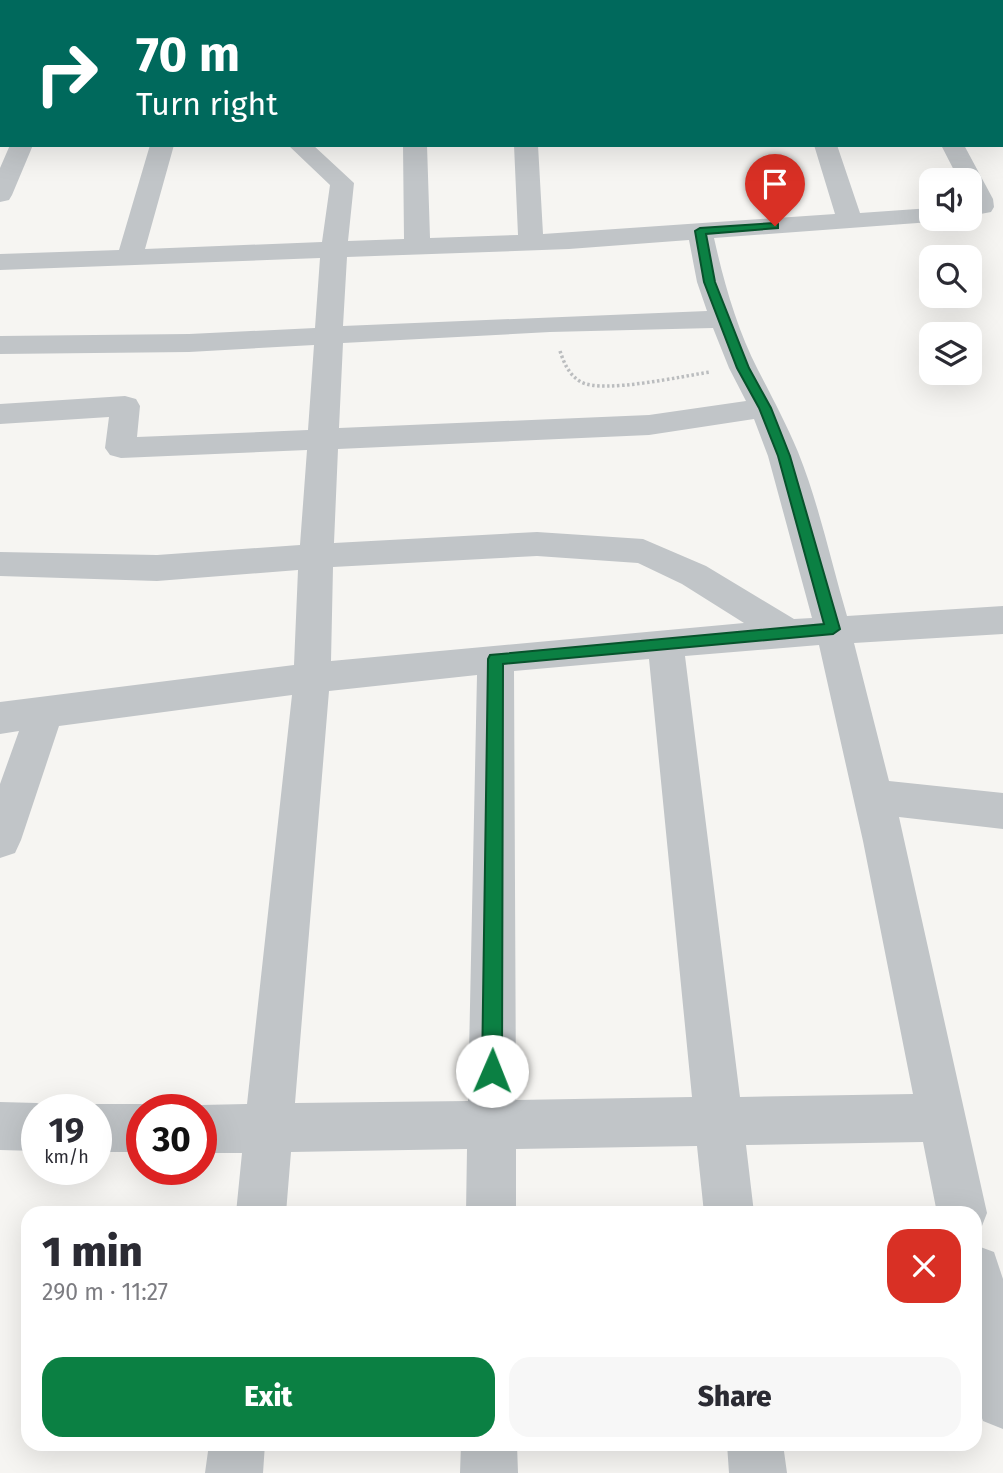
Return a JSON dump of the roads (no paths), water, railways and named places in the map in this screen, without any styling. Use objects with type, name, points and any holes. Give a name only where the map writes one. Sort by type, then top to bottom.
[{"type":"street","points":[[0,195],[21,147]]},
{"type":"street","points":[[130,257],[161,147]]},
{"type":"street","points":[[262,1206],[312,678],[316,556],[334,249],[342,183],[301,147]]},
{"type":"street","points":[[415,147],[417,246]]},
{"type":"street","points":[[526,147],[531,242]]},
{"type":"street","points":[[826,147],[849,221]]},
{"type":"street","points":[[952,147],[964,168]]},
{"type":"street","points":[[0,262],[531,242],[919,216]]},
{"type":"street","points":[[700,231],[710,282],[743,368],[765,408],[784,456],[833,629],[874,797],[961,1206]]},
{"type":"street","points":[[0,345],[189,343],[550,324],[724,319]]},
{"type":"street","points":[[0,445],[5,413],[125,406],[121,448],[324,437],[649,425],[765,408]]},
{"type":"street","points":[[0,564],[157,568],[537,544],[643,551],[694,575],[786,632]]},
{"type":"street","points":[[0,718],[312,678],[496,659],[786,632],[1003,620]]},
{"type":"street","points":[[665,643],[728,1206]]},
{"type":"street","points":[[491,1206],[496,659]]},
{"type":"street","points":[[0,841],[45,712]]},
{"type":"street","points":[[874,797],[1003,811]]},
{"type":"street","points":[[217,1129],[942,1118]]},
{"type":"street","points":[[0,1126],[21,1127]]},
{"type":"street","points":[[982,1304],[1003,1401]]},
{"type":"street","points":[[234,1473],[236,1451]]},
{"type":"street","points":[[489,1451],[489,1473]]},
{"type":"street","points":[[756,1451],[758,1473]]}]
